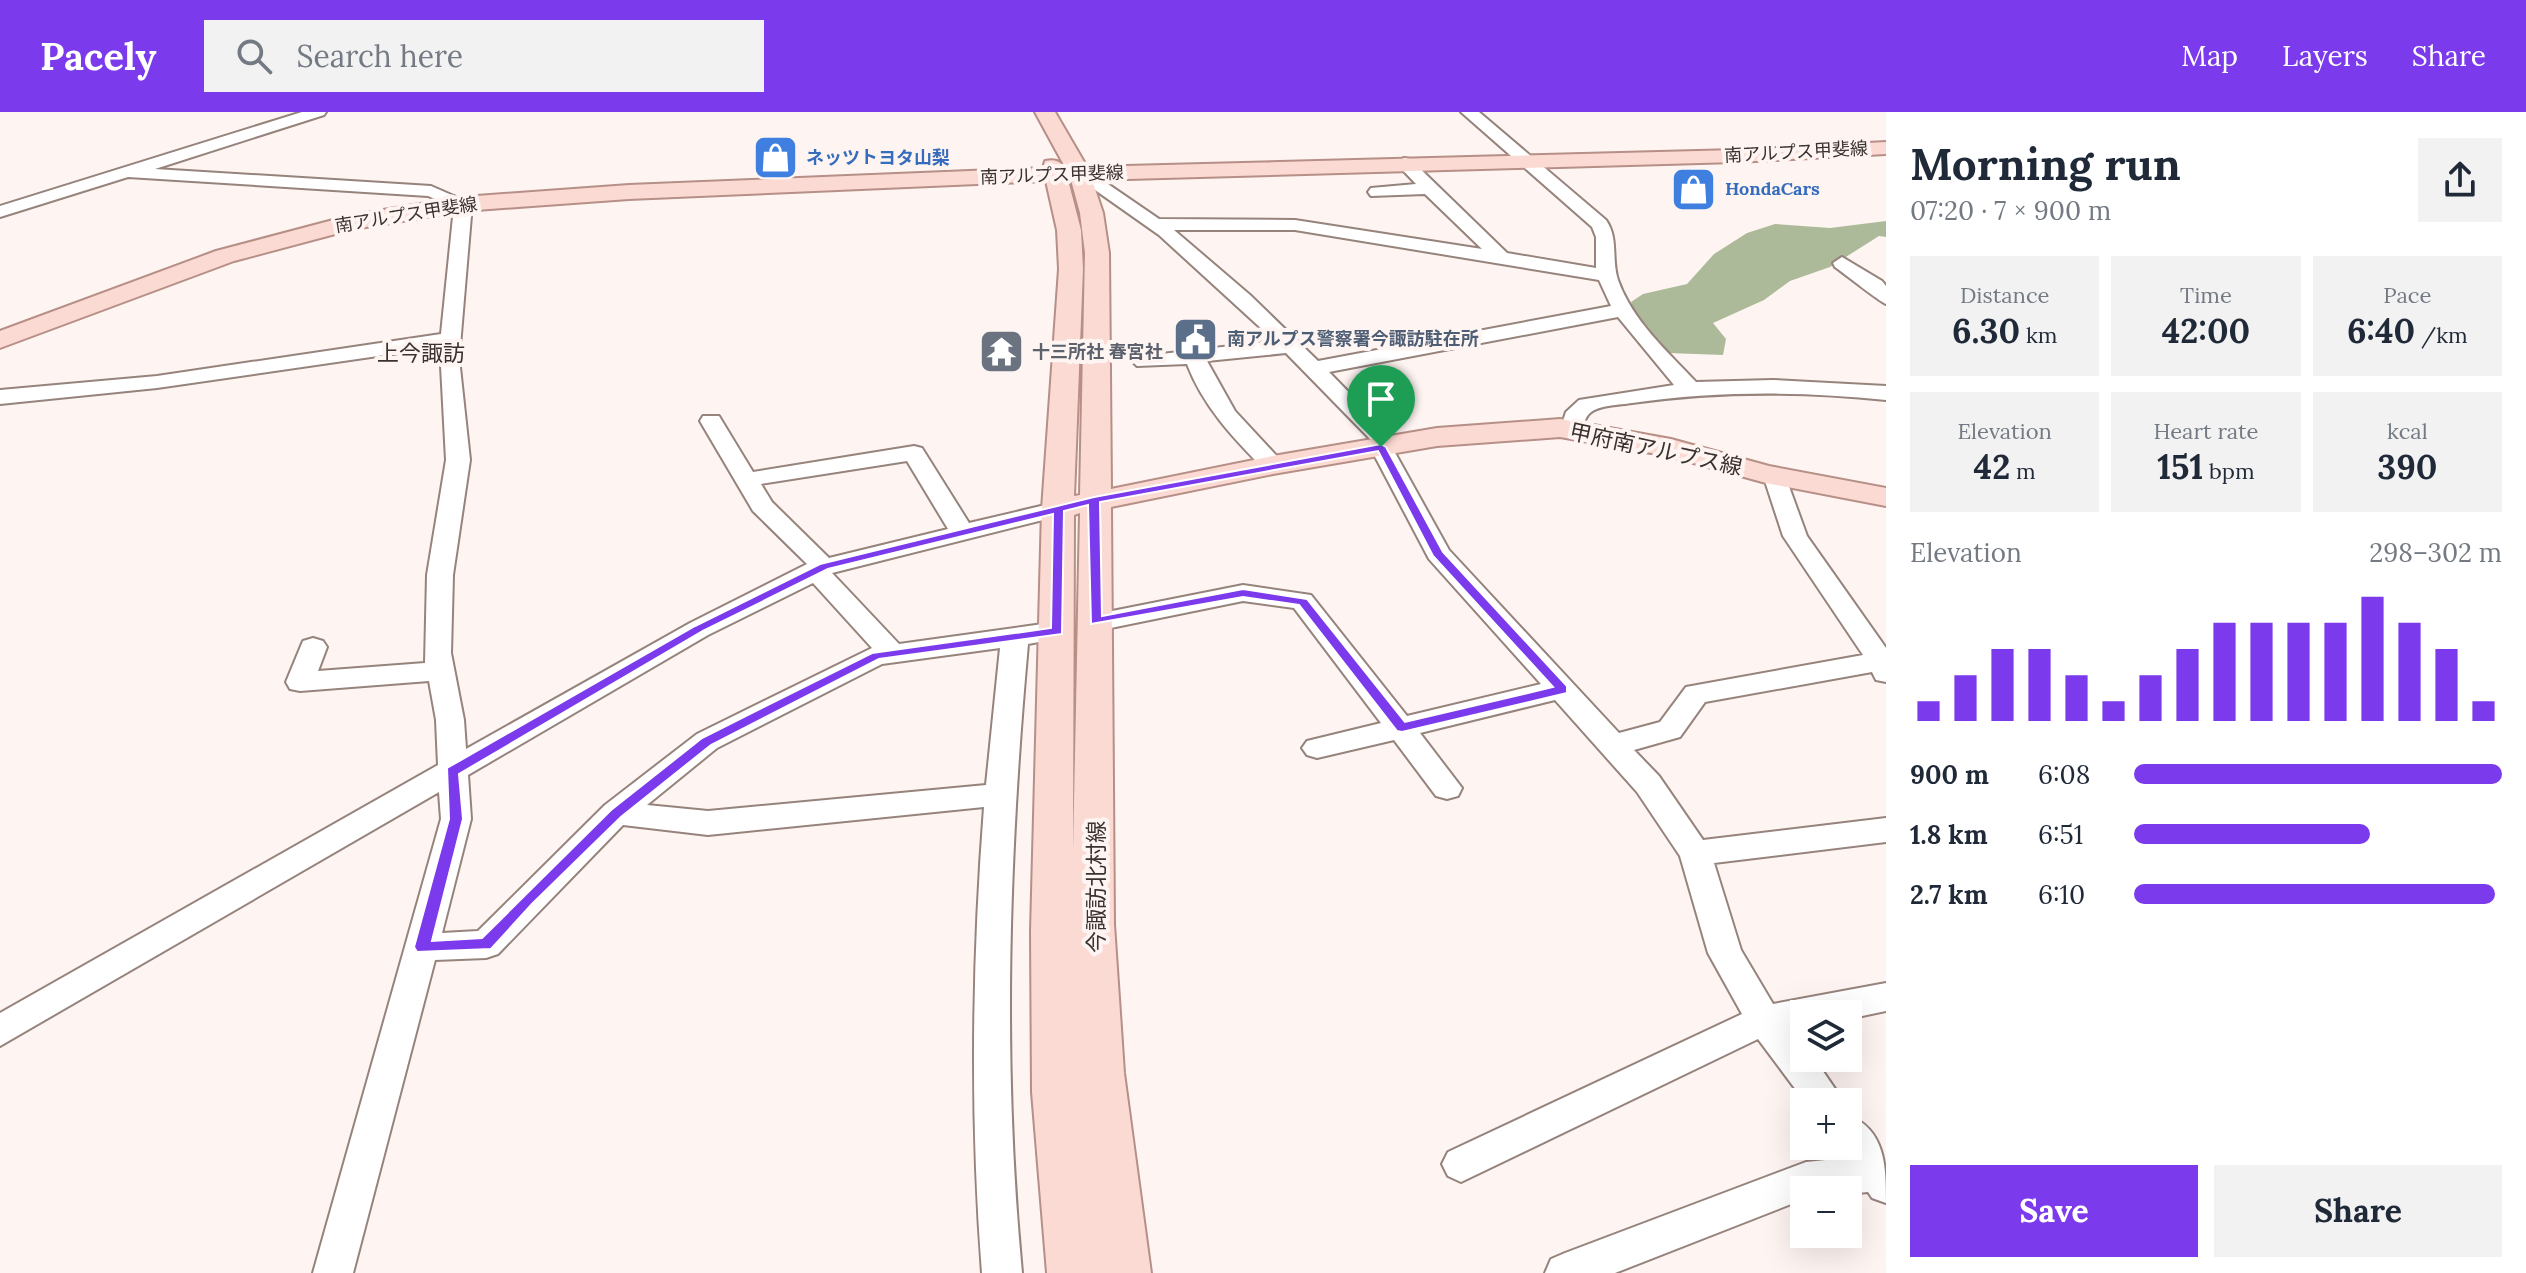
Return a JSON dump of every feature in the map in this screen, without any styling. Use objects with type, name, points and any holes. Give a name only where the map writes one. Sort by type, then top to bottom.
[{"type":"main road","points":[[1025,112],[1068,174],[1095,227],[1097,253],[1076,505]]},
{"type":"main road","points":[[1045,112],[1072,153],[1068,174],[1076,505]]},
{"type":"main road","points":[[1057,112],[1087,151],[1094,155],[1127,163],[1171,163],[1209,169]]},
{"type":"main road","name":"南アルプス甲斐線","points":[[0,340],[225,256],[352,222],[463,204],[629,192],[1068,174],[1525,159],[1736,156],[1886,148]]},
{"type":"main road","name":"甲府南アルプス線","points":[[1076,505],[1273,465],[1516,429],[1571,430],[1671,448],[1775,475],[1886,497]]},
{"type":"main road","name":"今諏訪北村線","points":[[1076,505],[1076,626],[1101,1073],[1125,1273]]},
{"type":"main road","name":"今諏訪北村線","points":[[1073,1273],[1055,1092],[1052,931],[1076,626]]},
{"type":"street","points":[[0,212],[318,112]]},
{"type":"street","points":[[1469,112],[1600,224],[1605,232],[1606,275],[1624,310],[1689,388]]},
{"type":"street","points":[[1404,163],[1501,258]]},
{"type":"street","points":[[126,172],[431,191],[463,204],[450,339],[458,460],[440,575],[437,653],[450,720],[456,819],[333,1273]]},
{"type":"street","points":[[1068,174],[1156,224],[1203,261],[1385,446],[1438,554],[1648,784],[1695,853],[1725,953],[1764,1020],[1815,1088]]},
{"type":"street","points":[[1377,192],[1430,188]]},
{"type":"street","points":[[1156,224],[1295,225],[1606,275]]},
{"type":"street","points":[[1842,263],[1875,285],[1886,298]]},
{"type":"street","points":[[1312,369],[1624,310]]},
{"type":"street","points":[[0,397],[157,382],[450,339]]},
{"type":"street","points":[[1144,362],[1289,346]]},
{"type":"street","points":[[1194,356],[1206,389],[1219,410],[1273,465]]},
{"type":"street","points":[[1571,430],[1577,412],[1587,405],[1636,394],[1689,388],[1773,385],[1886,393]]},
{"type":"street","points":[[711,421],[762,506],[820,568],[891,652]]},
{"type":"street","points":[[745,480],[914,453],[963,533]]},
{"type":"street","points":[[1613,745],[1670,730],[1696,694],[1882,661],[1795,536],[1775,475]]},
{"type":"street","points":[[0,1031],[699,629],[820,568],[1076,505]]},
{"type":"street","points":[[422,947],[486,944],[616,813],[707,741],[876,656],[1076,626],[1243,593],[1302,601],[1447,788]]},
{"type":"street","points":[[1002,1273],[990,1066],[990,946],[998,795],[1015,636]]},
{"type":"street","points":[[313,647],[300,682],[441,671]]},
{"type":"street","points":[[1317,748],[1562,689]]},
{"type":"street","points":[[616,813],[708,823],[998,795]]},
{"type":"street","points":[[1695,853],[1886,830]]},
{"type":"street","points":[[1461,1164],[1764,1020],[1886,997]]},
{"type":"street","points":[[1862,1150],[1884,1177]]},
{"type":"street","points":[[1565,1273],[1806,1180],[1884,1177]]},
{"type":"green space","points":[[1886,221],[1886,237],[1879,236],[1830,267],[1790,281],[1764,300],[1713,323],[1726,339],[1723,355],[1668,353],[1637,318],[1631,302],[1643,294],[1687,284],[1714,254],[1747,233],[1775,224],[1830,228]]},
{"type":"place","name":"ネッツトヨタ山梨","points":[[775,158]]},
{"type":"place","name":"HondaCars","points":[[1694,189]]},
{"type":"place","name":"南アルプス警察署今諏訪駐在所","points":[[1196,339]]},
{"type":"place","name":"十三所社 春宮社","points":[[1001,352]]},
{"type":"district","name":"上今諏訪","points":[[421,353]]},
{"type":"route","points":[[1381,447],[1094,500],[824,567],[699,629],[452,772],[456,819],[422,947],[486,944],[616,813],[707,741],[876,656],[901,650],[1057,631],[1058,509],[1094,500],[1096,622],[1243,593],[1302,601],[1402,728],[1562,689],[1438,554],[1381,447]]}]
